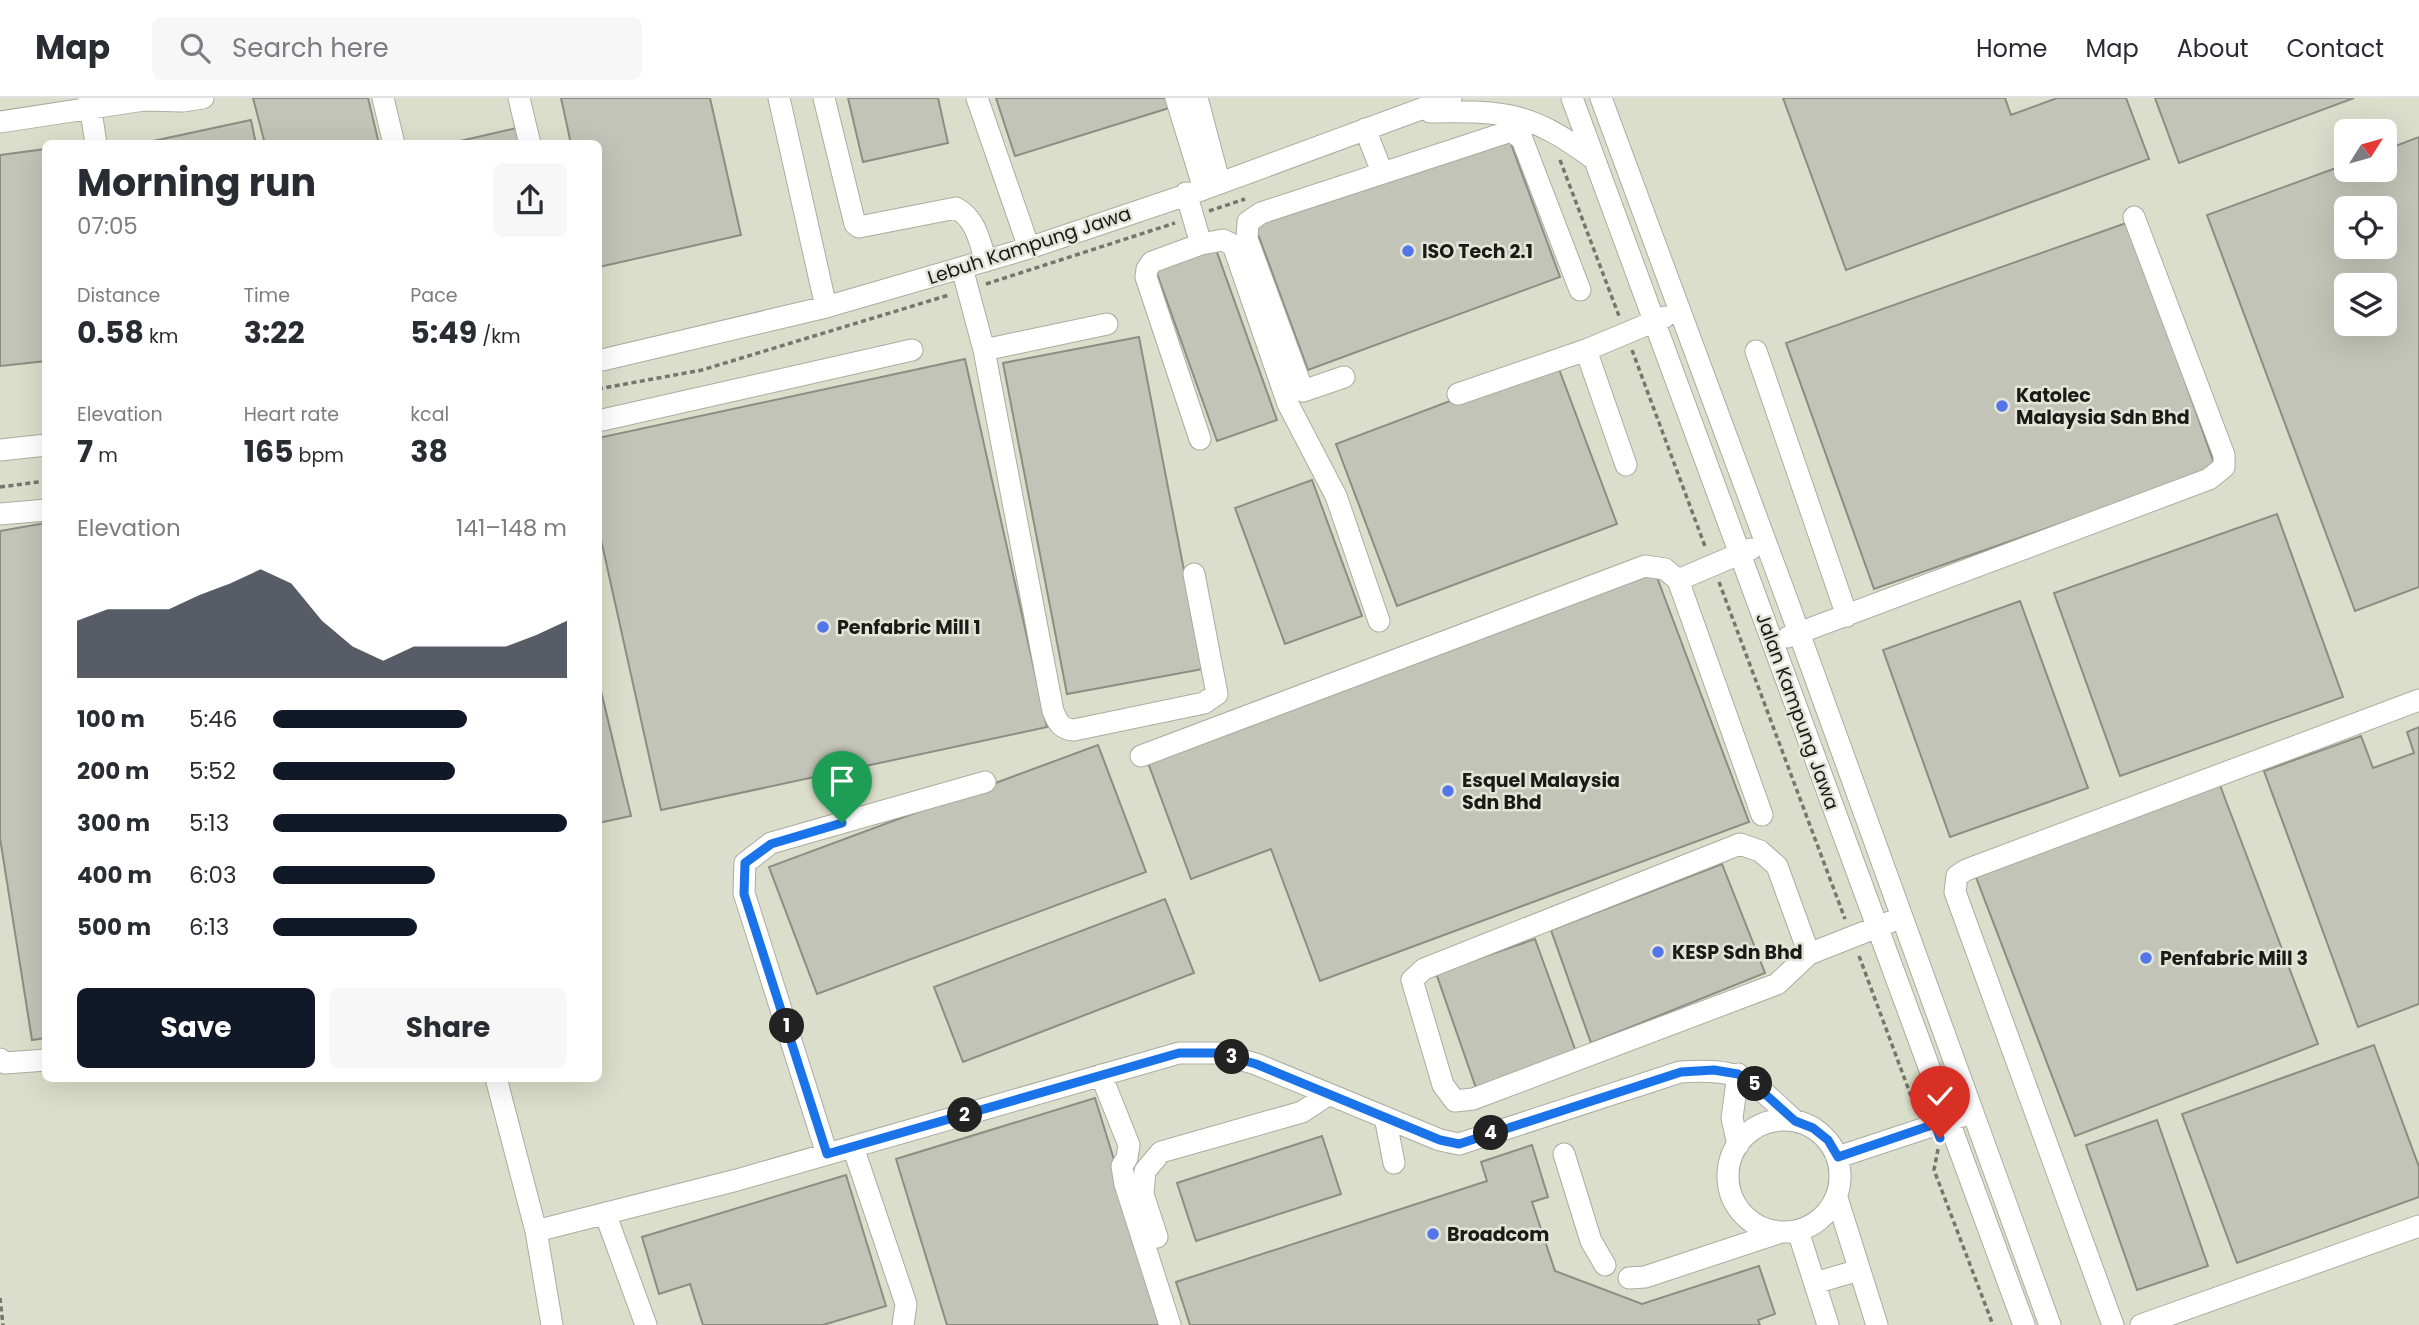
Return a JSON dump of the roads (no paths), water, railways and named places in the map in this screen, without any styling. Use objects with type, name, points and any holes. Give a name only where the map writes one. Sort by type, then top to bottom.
[{"type":"street","points":[[0,121],[90,104],[144,99],[183,101],[203,98]]},
{"type":"street","points":[[383,98],[393,140]]},
{"type":"street","points":[[519,98],[529,140]]},
{"type":"street","points":[[779,98],[826,307]]},
{"type":"street","points":[[824,98],[855,224],[859,227],[956,208],[965,213],[975,226],[986,261]]},
{"type":"street","points":[[977,98],[1029,248]]},
{"type":"street","points":[[1176,98],[1203,188]]},
{"type":"street","points":[[1196,98],[1203,188],[1201,243]]},
{"type":"street","points":[[1412,112],[1429,98]]},
{"type":"street","name":"Lebuh Kampung Jawa","points":[[602,360],[826,307],[1029,248],[1451,98]]},
{"type":"street","name":"Jalan Kampung Jawa","points":[[1572,98],[1877,926],[1942,1122],[2024,1325]]},
{"type":"street","name":"Jalan Kampung Jawa","points":[[1601,98],[1800,633],[2050,1325]]},
{"type":"street","points":[[1612,127],[1621,98]]},
{"type":"street","points":[[90,104],[95,140]]},
{"type":"street","points":[[1412,112],[1494,111],[1530,119],[1567,139],[1594,159]]},
{"type":"street","points":[[1365,129],[1382,172]]},
{"type":"street","points":[[1344,377],[1303,391],[1247,239],[1248,222],[1261,213],[1511,131],[1521,139],[1580,290]]},
{"type":"street","points":[[1773,642],[2209,479],[2224,467],[2224,455],[2134,217]]},
{"type":"street","points":[[1200,439],[1146,277],[1152,262],[1201,243],[1223,240],[1233,245],[1288,404],[1336,496],[1379,621]]},
{"type":"street","points":[[962,268],[984,350],[1058,723],[1065,729],[1074,730],[1204,703],[1217,694],[1194,574]]},
{"type":"street","points":[[1458,394],[1586,350],[1679,310]]},
{"type":"street","points":[[984,350],[1107,324]]},
{"type":"street","points":[[602,420],[912,350]]},
{"type":"street","points":[[1586,350],[1626,466]]},
{"type":"street","points":[[1756,351],[1847,616]]},
{"type":"street","points":[[0,450],[42,445]]},
{"type":"street","points":[[0,514],[42,510]]},
{"type":"street","points":[[1678,580],[1767,544]]},
{"type":"street","points":[[1141,756],[1645,566],[1665,569],[1678,580],[1762,815]]},
{"type":"street","points":[[2113,1325],[1955,892],[1957,876],[1966,870],[2419,700]]},
{"type":"street","points":[[827,1154],[744,894],[745,863],[771,844],[985,782]]},
{"type":"street","points":[[1809,954],[1777,866],[1760,851],[1740,844],[1424,969],[1412,980],[1443,1085],[1455,1101],[1473,1098],[1777,984],[1809,954],[1903,918]]},
{"type":"street","points":[[536,1231],[853,1147],[1179,1053],[1217,1053],[1256,1064],[1440,1140],[1459,1144],[1681,1072],[1714,1070],[1738,1074],[1755,1085],[1795,1121],[1813,1128],[1828,1140],[1838,1157],[1841,1178],[1837,1198],[1828,1213],[1814,1224],[1645,1277],[1629,1278]]},
{"type":"street","points":[[0,1059],[5,1063],[42,1060]]},
{"type":"street","points":[[1738,1074],[1732,1118],[1738,1145]]},
{"type":"street","points":[[1101,1075],[1129,1145],[1122,1167],[1125,1184],[1170,1325]]},
{"type":"street","points":[[497,1082],[536,1231],[552,1325]]},
{"type":"street","points":[[1157,1237],[1143,1194],[1145,1171],[1161,1152],[1302,1112],[1329,1094]]},
{"type":"street","points":[[1838,1157],[1972,1112]]},
{"type":"street","points":[[1385,1117],[1394,1163]]},
{"type":"street","points":[[1790,1232],[1765,1229],[1751,1221],[1739,1209],[1731,1194],[1729,1166],[1738,1145],[1756,1128],[1774,1121],[1795,1121]]},
{"type":"street","points":[[853,1147],[906,1304],[903,1325]]},
{"type":"street","points":[[1564,1154],[1591,1241],[1605,1265]]},
{"type":"street","points":[[1837,1198],[1877,1325]]},
{"type":"street","points":[[605,1213],[646,1325]]},
{"type":"street","points":[[2141,1325],[2419,1226]]},
{"type":"street","points":[[1790,1232],[1815,1283],[1829,1325]]},
{"type":"street","points":[[1815,1283],[1859,1270]]},
{"type":"place","name":"ISO Tech 2.1","points":[[1408,251]]},
{"type":"place","name":"Katolec Malaysia Sdn Bhd","points":[[2002,406]]},
{"type":"place","name":"Penfabric Mill 1","points":[[823,627]]},
{"type":"place","name":"Esquel Malaysia Sdn Bhd","points":[[1448,791]]},
{"type":"place","name":"KESP Sdn Bhd","points":[[1658,952]]},
{"type":"place","name":"Penfabric Mill 3","points":[[2146,958]]},
{"type":"place","name":"Broadcom","points":[[1433,1234]]}]
